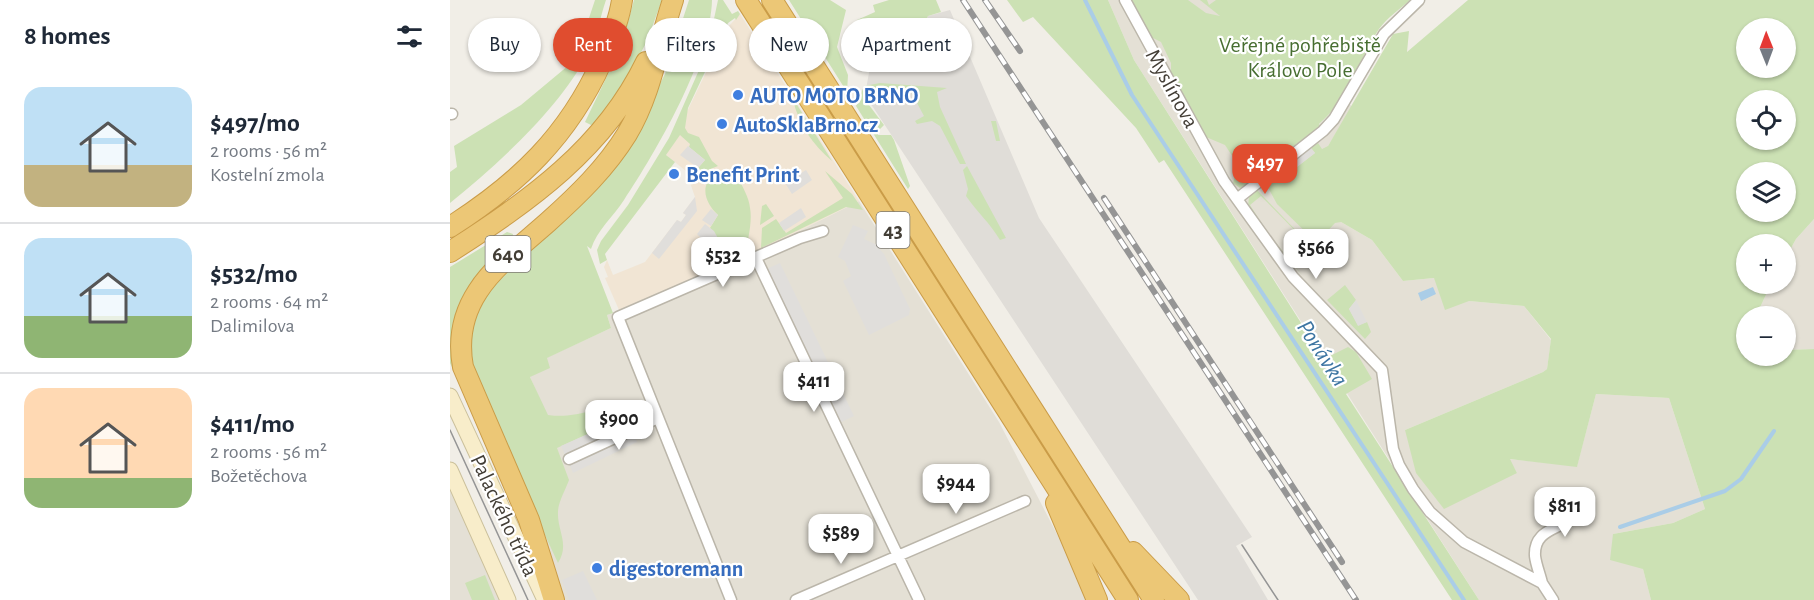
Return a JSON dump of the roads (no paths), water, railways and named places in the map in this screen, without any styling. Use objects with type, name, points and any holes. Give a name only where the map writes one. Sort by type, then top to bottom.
[{"type":"highway","name":"640","points":[[450,227],[519,177],[570,120],[608,47],[622,0]]},
{"type":"highway","name":"43","points":[[772,0],[1154,600]]},
{"type":"highway","name":"43","points":[[746,1],[1128,600]]},
{"type":"highway","name":"640","points":[[450,252],[526,202],[583,153],[612,119],[636,84],[671,7]]},
{"type":"highway","name":"640","points":[[554,600],[529,520],[463,367],[458,351],[457,331],[461,312],[481,281],[496,264],[587,186],[627,134],[646,94],[671,7]]},
{"type":"highway","points":[[1038,458],[1097,600]]},
{"type":"highway","points":[[1101,517],[1179,600]]},
{"type":"street","name":"Myslínova","points":[[1125,0],[1224,181],[1293,277],[1382,370],[1393,449],[1399,465],[1430,512],[1478,550],[1542,583]]},
{"type":"street","points":[[1237,199],[1323,132],[1334,119],[1384,34],[1419,0]]},
{"type":"street","points":[[731,600],[618,317],[818,231],[823,231]]},
{"type":"street","points":[[756,258],[919,600]]},
{"type":"street","name":"Palackého třída","points":[[450,396],[544,600]]},
{"type":"street","points":[[568,459],[658,418]]},
{"type":"street","name":"Palackého třída","points":[[450,470],[455,493],[508,600]]},
{"type":"street","points":[[796,600],[1025,501]]},
{"type":"street","points":[[1572,520],[1578,513],[1578,502]]},
{"type":"street","name":"Myslínova","points":[[1553,600],[1542,583],[1535,553],[1539,540],[1560,524],[1585,519]]},
{"type":"water","points":[[1433,287],[1436,294],[1421,301],[1418,293]]},
{"type":"waterway","name":"Ponávka","points":[[1085,0],[1132,95],[1464,600]]},
{"type":"waterway","points":[[1620,527],[1725,491],[1741,479],[1774,431]]},
{"type":"tram line","points":[[450,430],[528,600]]},
{"type":"tram line","points":[[1242,545],[1278,600]]},
{"type":"railway","points":[[963,0],[1356,600]]},
{"type":"railway","points":[[985,0],[1020,51]]},
{"type":"railway","points":[[1104,198],[1342,562]]},
{"type":"place","name":"AUTO MOTO BRNO","points":[[738,95]]},
{"type":"place","name":"AutoSklaBrno.cz","points":[[722,124]]},
{"type":"place","name":"Benefit Print","points":[[674,174]]},
{"type":"place","name":"digestoremann","points":[[597,568]]},
{"type":"park label","name":"Veřejné pohřebiště Královo Pole","points":[[1300,56]]}]
